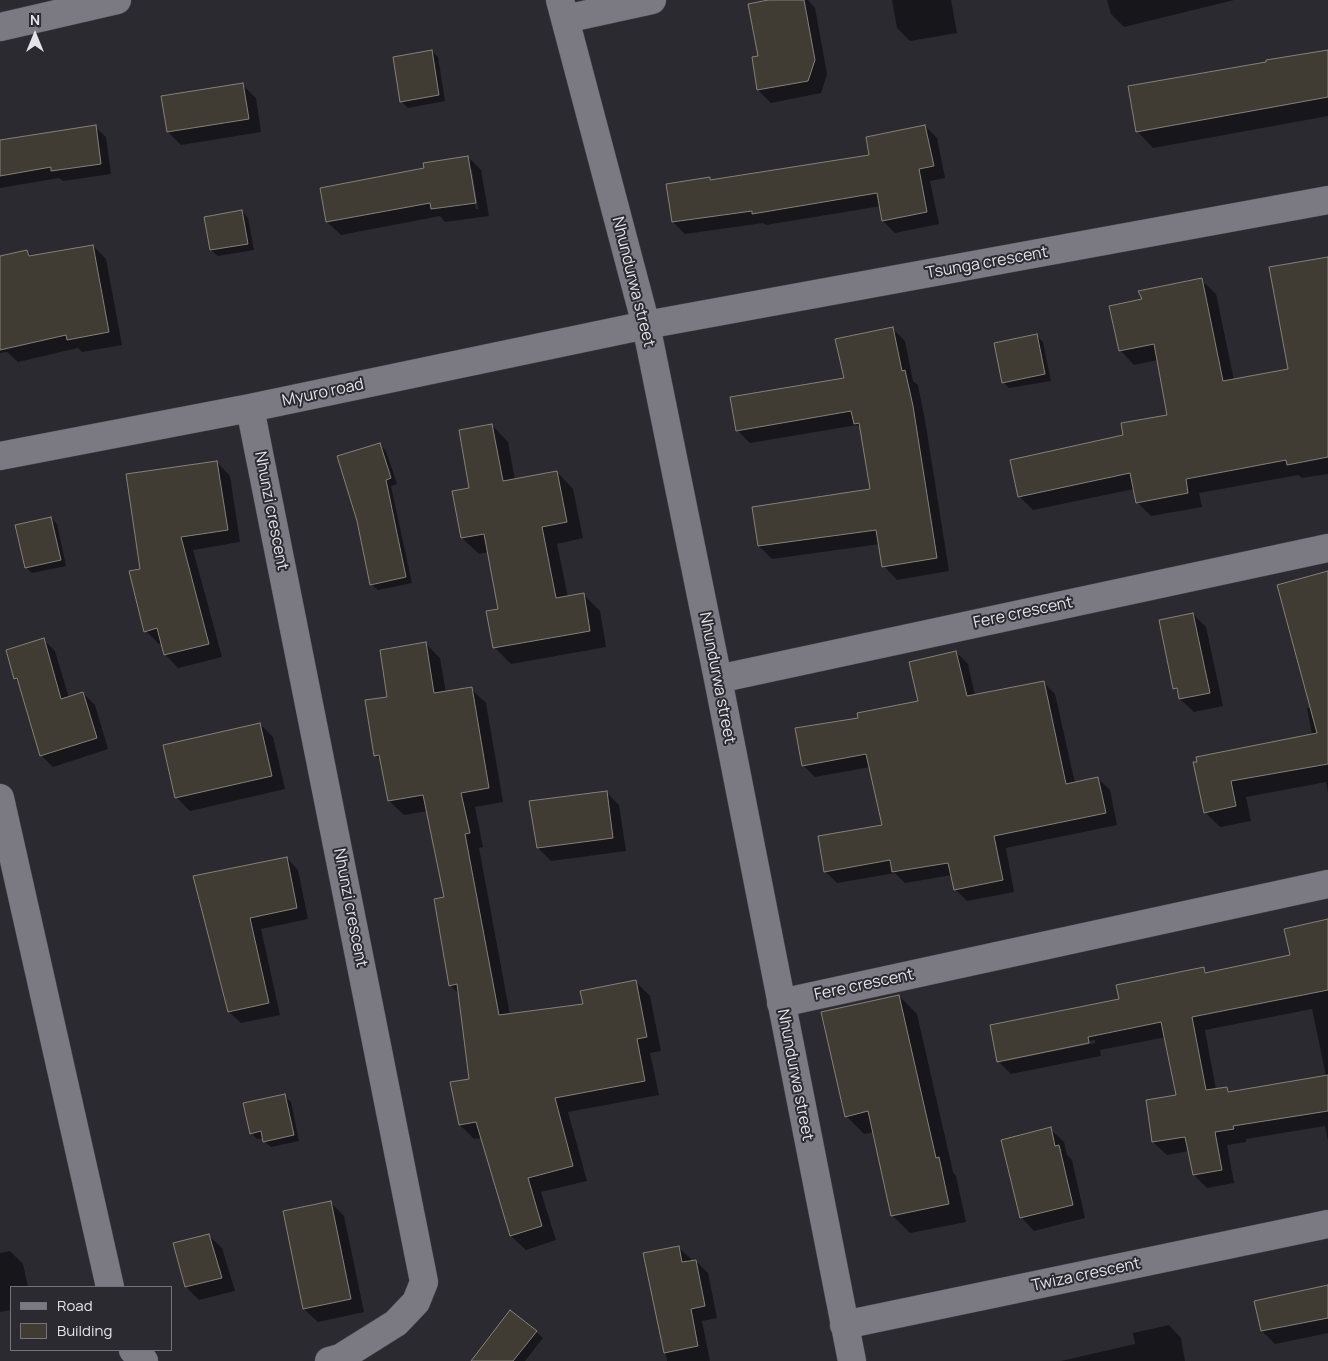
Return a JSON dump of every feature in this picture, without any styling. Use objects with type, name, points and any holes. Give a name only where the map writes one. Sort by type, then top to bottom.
[{"type":"street","points":[[0,27],[117,0]]},
{"type":"street","points":[[562,9],[652,0]]},
{"type":"street","name":"Nhundurwa street","points":[[562,9],[646,326],[718,679],[852,1361]]},
{"type":"street","name":"Tsunga crescent","points":[[646,326],[1328,200]]},
{"type":"street","name":"Myuro road","points":[[0,456],[250,408],[646,326]]},
{"type":"street","name":"Nhunzi crescent","points":[[250,408],[424,1282],[416,1302],[396,1323],[340,1358],[329,1361]]},
{"type":"street","name":"Fere crescent","points":[[718,679],[1328,548]]},
{"type":"street","points":[[0,798],[110,1286]]},
{"type":"street","name":"Fere crescent","points":[[781,1003],[1328,884]]},
{"type":"street","name":"Twiza crescent","points":[[844,1326],[1328,1224]]},
{"type":"street","points":[[134,1351],[144,1361]]},
{"type":"building","points":[[768,0],[804,0],[815,60],[808,81],[757,90],[752,57],[758,56],[748,4]]},
{"type":"building","points":[[432,50],[439,95],[400,102],[393,57]]},
{"type":"building","points":[[1328,50],[1328,97],[1136,132],[1128,86]]},
{"type":"building","points":[[243,83],[249,119],[167,132],[161,96]]},
{"type":"building","points":[[96,125],[101,164],[51,171],[51,167],[0,176],[0,140]]},
{"type":"building","points":[[925,125],[934,166],[919,169],[927,212],[882,221],[877,193],[752,214],[752,211],[672,222],[666,184],[710,177],[710,180],[869,155],[866,137]]},
{"type":"building","points":[[468,156],[476,203],[431,209],[430,203],[326,222],[320,188],[424,168],[423,163]]},
{"type":"building","points":[[242,210],[248,244],[210,250],[204,217]]},
{"type":"building","points":[[93,245],[109,332],[67,340],[66,335],[0,350],[0,256],[27,250],[29,256]]},
{"type":"building","points":[[1328,257],[1328,457],[1287,465],[1286,460],[1186,479],[1188,493],[1136,503],[1130,473],[1018,497],[1010,460],[1123,435],[1121,423],[1167,415],[1154,344],[1119,351],[1109,306],[1142,299],[1138,291],[1202,278],[1223,381],[1288,369],[1269,267]]},
{"type":"building","points":[[893,327],[902,371],[905,370],[913,406],[937,558],[882,567],[876,530],[758,546],[752,507],[870,489],[859,423],[854,424],[851,411],[736,431],[730,397],[844,378],[835,339]]},
{"type":"building","points":[[1037,334],[1045,374],[1002,383],[994,343]]},
{"type":"building","points":[[492,424],[503,481],[557,471],[567,522],[542,527],[556,598],[584,593],[590,631],[493,648],[486,611],[498,609],[484,534],[461,538],[452,491],[469,488],[459,430]]},
{"type":"building","points":[[380,443],[391,478],[386,480],[406,577],[370,585],[357,521],[337,456]]},
{"type":"building","points":[[217,461],[228,530],[181,537],[209,644],[164,655],[157,628],[144,632],[129,571],[140,569],[126,474]]},
{"type":"building","points":[[51,517],[61,560],[25,568],[15,525]]},
{"type":"building","points":[[1328,571],[1328,764],[1231,781],[1236,806],[1204,813],[1193,762],[1197,762],[1196,757],[1317,733],[1277,585]]},
{"type":"building","points":[[1193,613],[1210,693],[1179,699],[1177,688],[1173,689],[1159,620]]},
{"type":"building","points":[[44,638],[61,699],[83,692],[97,738],[40,756],[17,678],[14,679],[6,650]]},
{"type":"building","points":[[426,642],[434,693],[472,687],[489,788],[461,793],[470,833],[465,834],[499,1015],[583,1004],[580,991],[636,980],[647,1037],[637,1039],[645,1081],[555,1098],[573,1166],[528,1178],[542,1226],[510,1236],[476,1122],[459,1125],[450,1082],[469,1079],[457,984],[449,986],[434,899],[444,897],[423,795],[388,801],[379,755],[374,756],[365,700],[387,697],[380,650]]},
{"type":"building","points":[[956,651],[967,696],[1044,681],[1066,784],[1098,777],[1106,813],[994,836],[1003,880],[954,890],[948,863],[892,872],[890,860],[824,872],[818,836],[882,825],[866,754],[802,766],[795,728],[858,718],[857,713],[918,701],[909,662]]},
{"type":"building","points":[[260,723],[272,776],[175,798],[163,745]]},
{"type":"building","points":[[607,791],[613,838],[537,848],[529,801]]},
{"type":"building","points":[[287,857],[297,908],[250,918],[269,1003],[228,1012],[193,876]]},
{"type":"building","points":[[1328,919],[1328,990],[1192,1017],[1206,1090],[1227,1087],[1228,1092],[1328,1075],[1328,1111],[1233,1126],[1234,1129],[1215,1132],[1222,1170],[1193,1175],[1185,1137],[1152,1142],[1146,1100],[1176,1095],[1161,1022],[1088,1037],[1089,1043],[997,1062],[990,1025],[1119,999],[1116,985],[1204,967],[1205,973],[1290,955],[1284,929]]},
{"type":"building","points":[[899,995],[936,1158],[939,1157],[949,1204],[891,1216],[868,1111],[845,1117],[821,1012]]},
{"type":"building","points":[[285,1094],[294,1135],[263,1142],[261,1131],[250,1134],[243,1103]]},
{"type":"building","points":[[1051,1127],[1055,1146],[1059,1145],[1073,1205],[1020,1218],[1001,1140]]},
{"type":"building","points":[[331,1201],[351,1299],[303,1309],[283,1211]]},
{"type":"building","points":[[209,1234],[222,1278],[185,1287],[173,1243]]},
{"type":"building","points":[[679,1246],[682,1262],[696,1260],[705,1306],[691,1309],[698,1346],[664,1353],[643,1253]]},
{"type":"building","points":[[1328,1285],[1328,1318],[1261,1331],[1254,1301]]},
{"type":"building","points":[[510,1310],[537,1331],[513,1361],[471,1361]]}]
